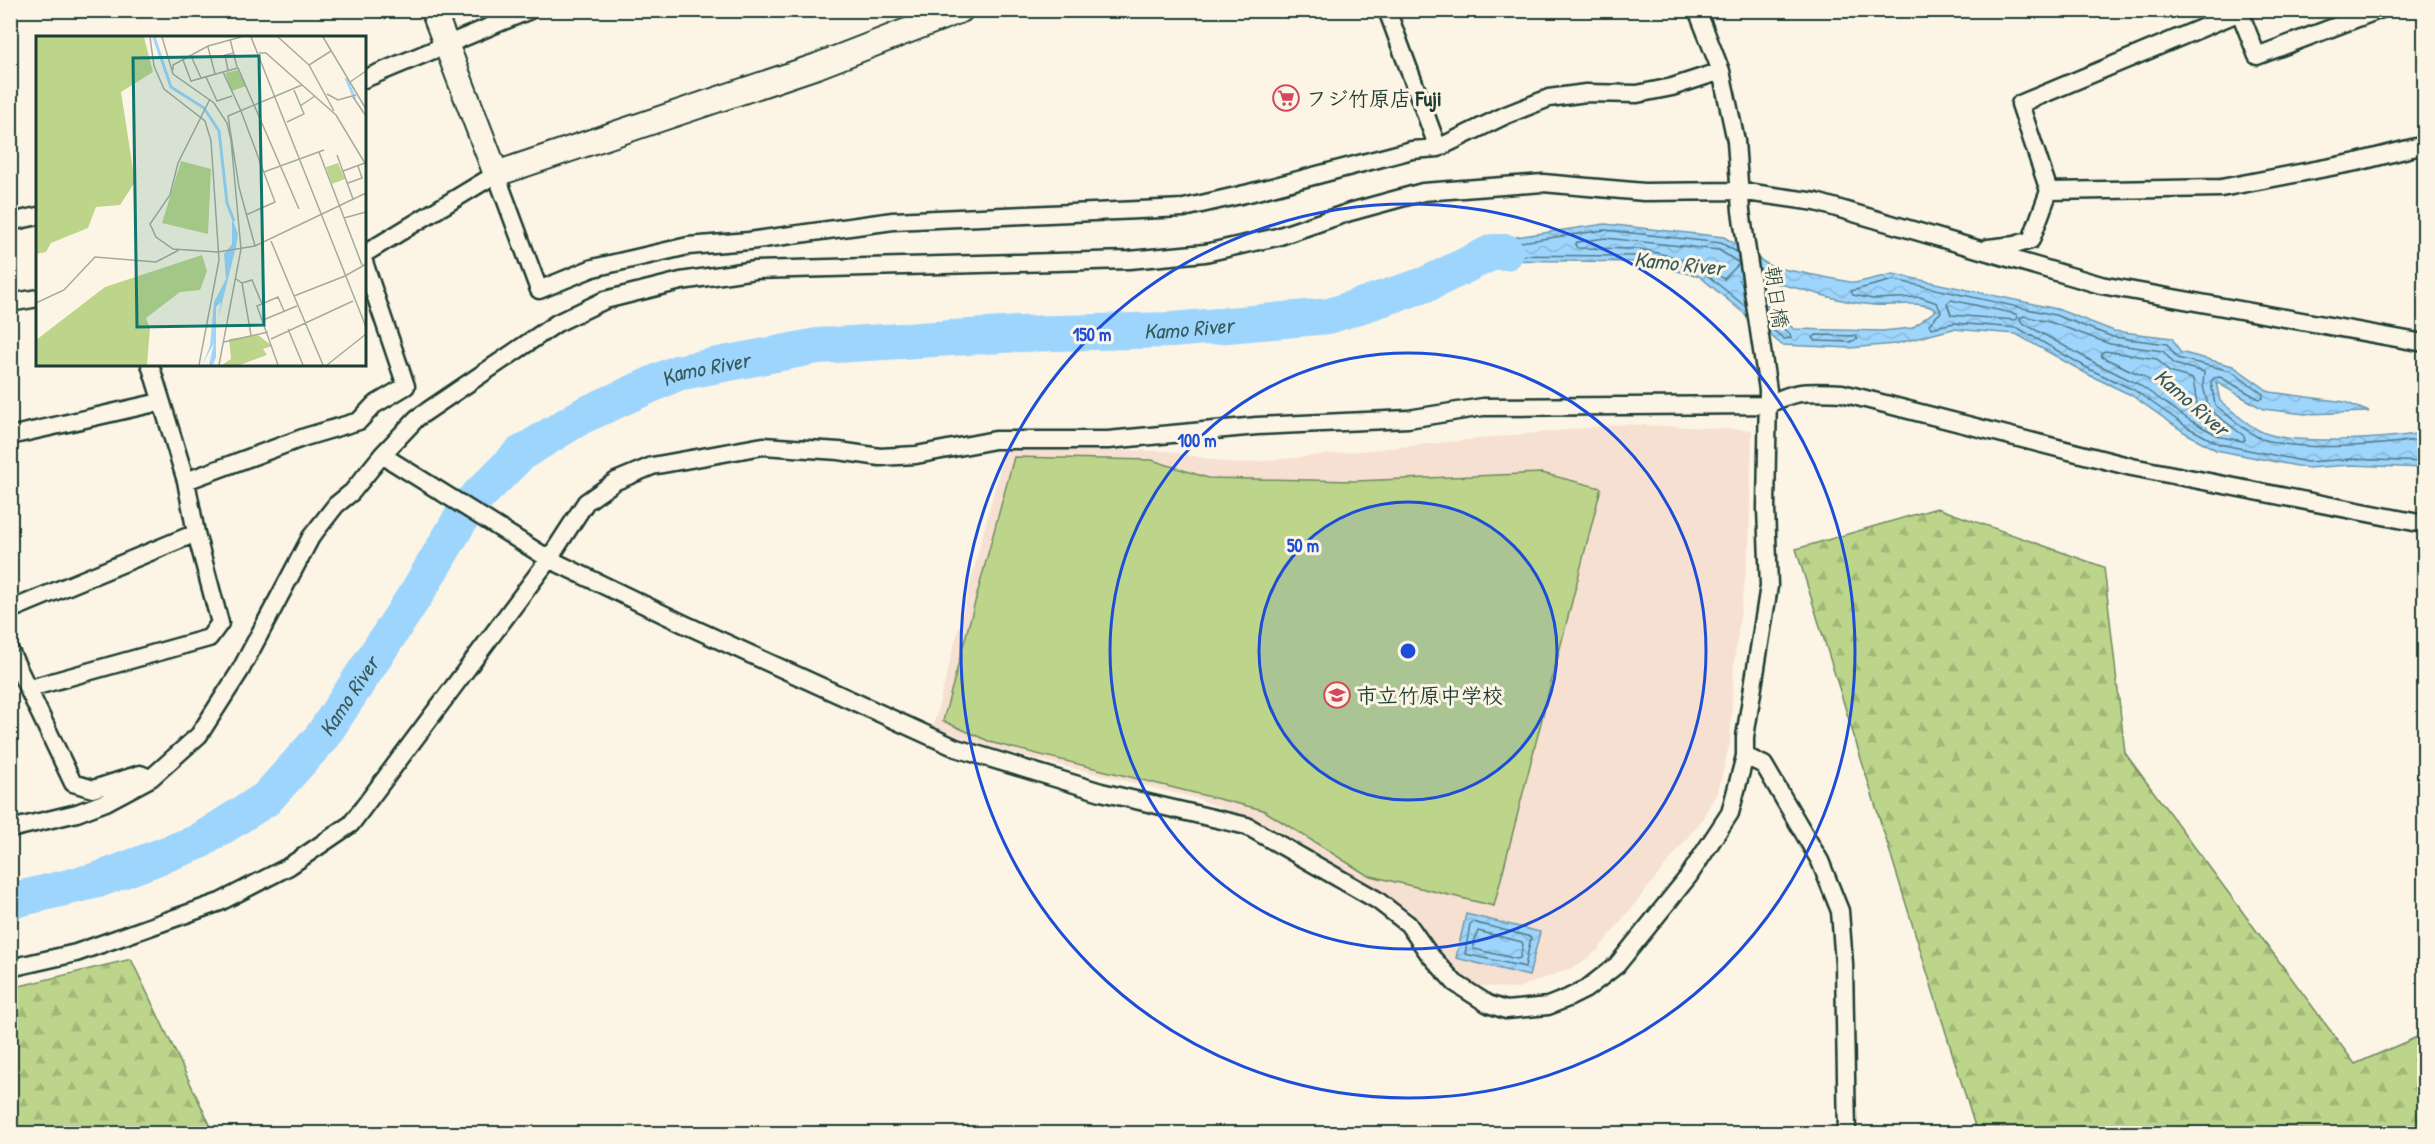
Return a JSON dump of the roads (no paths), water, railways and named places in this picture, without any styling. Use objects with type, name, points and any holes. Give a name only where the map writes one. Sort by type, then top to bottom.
[{"type":"street","points":[[433,10],[539,290],[593,268],[688,246],[749,241],[893,221],[1184,208],[1412,150],[1438,148],[1506,115],[1549,98],[1586,93],[1637,94],[1672,87],[1721,71]]},
{"type":"street","points":[[366,78],[530,10]]},
{"type":"street","points":[[366,253],[496,174],[817,66],[960,10]]},
{"type":"street","points":[[1387,10],[1438,148]]},
{"type":"street","name":"朝日橋","points":[[382,455],[543,555],[684,624],[956,748],[1101,792],[1247,826],[1377,900],[1408,924],[1429,954],[1455,983],[1488,1004],[1506,1010],[1548,1006],[1586,989],[1617,965],[1688,877],[1730,813],[1745,756],[1745,737],[1769,586],[1766,509],[1768,398],[1741,210],[1736,141],[1721,71],[1697,10]]},
{"type":"street","points":[[1977,248],[2015,245],[2031,240],[2049,192],[2020,104],[2239,11],[2257,56],[2379,10]]},
{"type":"street","points":[[2049,192],[2221,188],[2357,162],[2424,145]]},
{"type":"street","points":[[10,829],[77,813],[106,802],[151,778],[199,735],[240,671],[311,537],[336,505],[352,492],[382,455],[417,418],[557,322],[605,300],[681,281],[755,270],[1129,260],[1204,253],[1277,237],[1350,212],[1423,192],[1543,183],[1644,192],[1739,191],[1816,202],[2101,285],[2424,343]]},
{"type":"street","points":[[10,222],[36,216]]},
{"type":"street","points":[[186,481],[305,437],[360,421],[374,405],[406,386],[366,268]]},
{"type":"street","points":[[10,303],[36,298]]},
{"type":"street","points":[[30,688],[209,638],[220,623],[196,532],[186,481],[151,366]]},
{"type":"street","points":[[10,968],[76,952],[220,902],[288,867],[351,824],[543,555],[586,502],[616,482],[652,466],[763,446],[839,451],[880,457],[916,455],[995,440],[1108,440],[1257,426],[1408,419],[1483,407],[1768,398],[1806,392],[1842,393],[2132,467],[2424,524]]},
{"type":"street","points":[[10,436],[160,402]]},
{"type":"street","points":[[10,610],[196,532]]},
{"type":"street","points":[[10,651],[30,688],[47,730],[73,783],[93,789],[141,774],[151,778]]},
{"type":"street","points":[[1745,756],[1764,765],[1820,861],[1840,911],[1844,964],[1847,1134]]},
{"type":"water","points":[[1605,224],[1724,237],[1772,267],[1855,283],[1893,274],[2057,309],[2114,331],[2172,338],[2180,352],[2233,366],[2270,392],[2345,402],[2369,412],[2305,414],[2263,409],[2216,382],[2220,401],[2260,431],[2275,436],[2316,440],[2365,439],[2424,433],[2424,468],[2351,465],[2307,468],[2216,450],[2184,432],[2131,395],[2089,375],[2016,334],[1953,329],[1895,344],[1850,348],[1782,345],[1699,276],[1637,262],[1494,260],[1460,268],[1488,241]],"holes":[[[1738,280],[1755,280],[1857,303],[1914,304],[1936,310],[1912,328],[1882,331],[1794,329]]]},
{"type":"water","points":[[1466,914],[1540,932],[1529,976],[1456,958]]},
{"type":"waterway","name":"Kamo River","points":[[10,901],[98,880],[198,842],[266,799],[321,738],[418,591],[469,505],[520,454],[582,416],[677,373],[817,346],[1019,334],[1172,330],[1329,316],[1427,284],[1493,252],[1506,252]]},
{"type":"place","name":"フジ竹原店 Fuji","points":[[1286,98]]},
{"type":"place","name":"市立竹原中学校","points":[[1337,695]]}]
